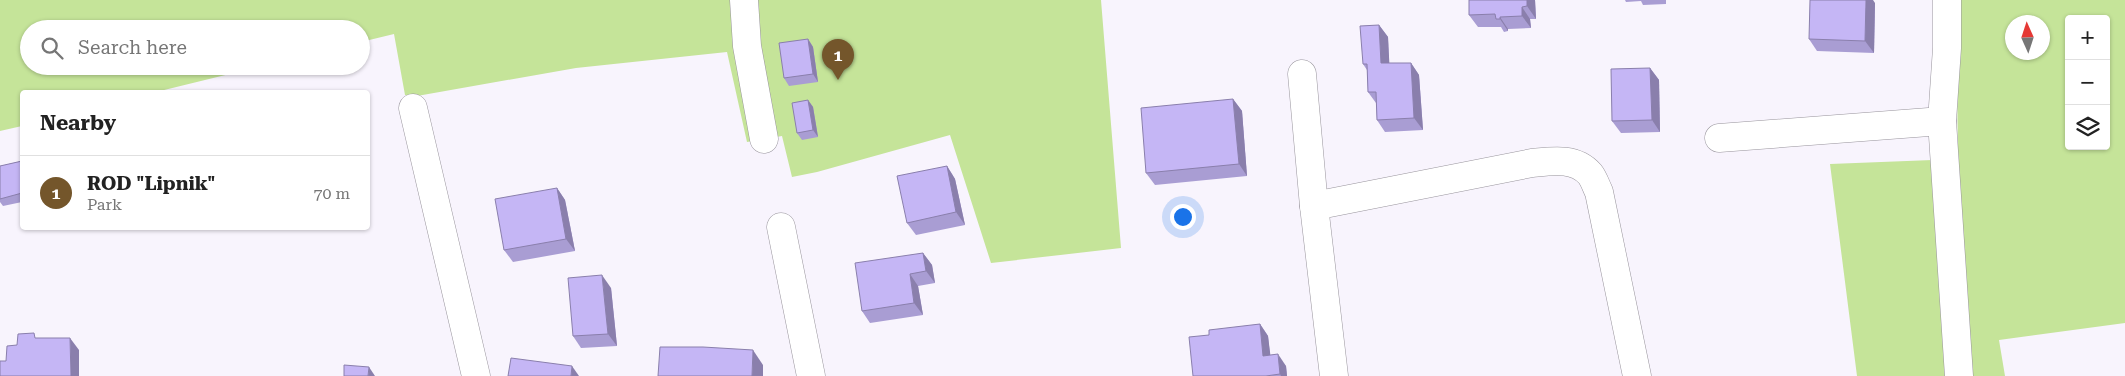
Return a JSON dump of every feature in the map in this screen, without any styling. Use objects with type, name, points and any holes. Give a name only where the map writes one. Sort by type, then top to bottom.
[{"type":"street","points":[[744,0],[747,46],[764,139]]},
{"type":"street","points":[[1947,0],[1947,48],[1942,122],[1959,376]]},
{"type":"street","points":[[1302,74],[1314,206],[1334,376]]},
{"type":"street","points":[[413,108],[476,376]]},
{"type":"street","points":[[1719,138],[1942,122]]},
{"type":"street","points":[[1314,206],[1532,163],[1558,160],[1574,164],[1590,173],[1599,192],[1638,376]]},
{"type":"street","points":[[781,227],[811,376]]},
{"type":"green space","points":[[0,0],[1101,0],[1121,248],[991,263],[950,135],[817,172],[792,177],[782,136],[747,142],[727,52],[576,68],[417,96],[405,95],[394,34],[370,40],[370,20],[20,20],[20,75],[225,75],[164,90],[20,90],[20,126],[0,131]]},
{"type":"green space","points":[[1956,0],[2125,0],[2125,323],[1999,340],[2005,376],[1857,376],[1830,164],[1958,159]]},
{"type":"building","points":[[1469,0],[1527,0],[1527,6],[1522,7],[1522,16],[1500,17],[1500,19],[1496,19],[1495,14],[1469,15]]},
{"type":"building","points":[[1810,0],[1866,0],[1865,41],[1809,39]]},
{"type":"building","points":[[1379,25],[1381,63],[1411,63],[1414,118],[1377,120],[1376,92],[1368,92],[1367,64],[1363,64],[1360,26]]},
{"type":"building","points":[[808,39],[813,74],[784,78],[779,43]]},
{"type":"building","points":[[1650,68],[1652,120],[1612,121],[1611,69]]},
{"type":"building","points":[[1233,99],[1239,164],[1146,173],[1141,108]]},
{"type":"building","points":[[808,100],[813,130],[797,133],[792,103]]},
{"type":"building","points":[[20,161],[20,194],[0,199],[0,166]]},
{"type":"building","points":[[947,166],[956,212],[907,223],[897,176]]},
{"type":"building","points":[[557,188],[566,239],[504,250],[495,199]]},
{"type":"building","points":[[923,253],[926,271],[910,274],[914,303],[862,311],[855,263]]},
{"type":"building","points":[[602,275],[608,334],[573,336],[568,278]]},
{"type":"building","points":[[1260,324],[1263,356],[1278,354],[1280,374],[1266,376],[1193,376],[1189,337],[1209,335],[1209,330]]},
{"type":"building","points":[[34,333],[35,338],[70,338],[71,376],[0,376],[0,361],[6,361],[7,346],[17,345],[18,334]]},
{"type":"building","points":[[660,347],[753,350],[752,376],[658,376]]},
{"type":"building","points":[[511,358],[572,366],[571,376],[508,376]]},
{"type":"building","points":[[344,365],[369,367],[368,376],[344,376]]},
{"type":"place","name":"ROD \"Lipnik\"","points":[[838,80]]}]
